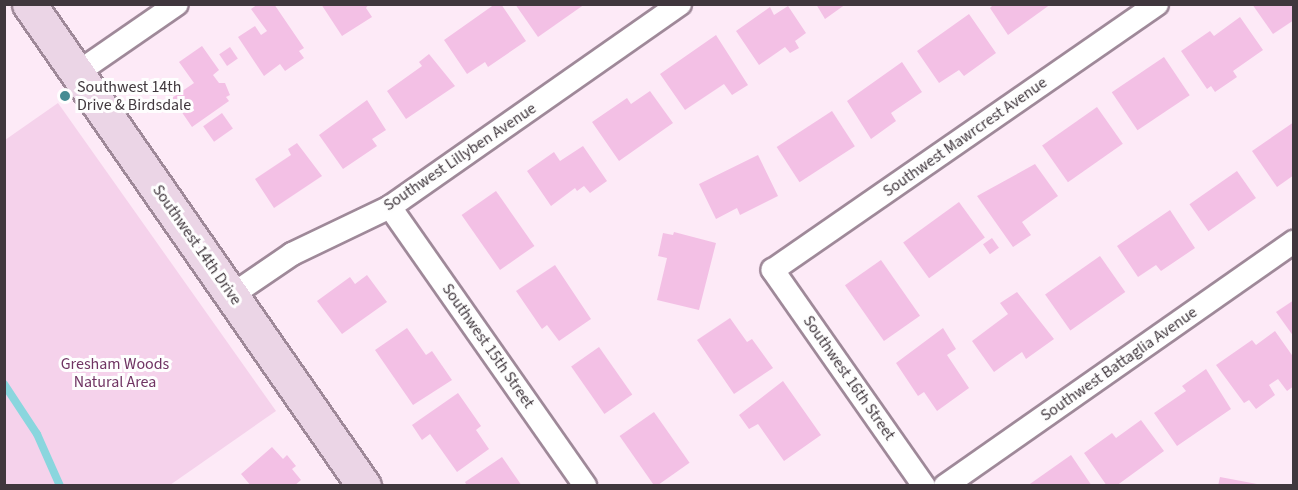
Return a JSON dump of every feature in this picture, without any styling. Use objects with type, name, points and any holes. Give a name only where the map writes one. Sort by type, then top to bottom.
[{"type":"street","name":"Southwest 14th Drive","points":[[29,4],[364,486]]},
{"type":"street","points":[[77,74],[177,4]]},
{"type":"street","name":"Southwest Lillyben Avenue","points":[[232,295],[292,254],[390,207],[680,4]]},
{"type":"street","name":"Southwest Mawrcrest Avenue","points":[[773,270],[1157,4]]},
{"type":"street","name":"Southwest 15th Street","points":[[390,207],[585,486]]},
{"type":"street","name":"Southwest Battaglia Avenue","points":[[945,486],[1293,242]]},
{"type":"street","name":"Southwest 16th Street","points":[[773,270],[924,486]]},
{"type":"green space","name":"Gresham Woods Natural Area","points":[[58,103],[276,411],[170,485],[5,485],[5,140]]},
{"type":"building","points":[[258,4],[274,4],[304,48],[299,51],[304,58],[285,71],[280,64],[264,76],[238,37],[255,26],[261,35],[267,31],[251,9]]},
{"type":"building","points":[[321,4],[369,4],[366,8],[372,17],[342,36]]},
{"type":"building","points":[[495,4],[501,4],[526,41],[488,67],[485,62],[467,74],[444,40]]},
{"type":"building","points":[[515,4],[585,4],[538,37]]},
{"type":"building","points":[[816,4],[846,4],[825,19]]},
{"type":"building","points":[[994,4],[1051,4],[1008,35],[990,8]]},
{"type":"building","points":[[1252,4],[1294,4],[1294,20],[1273,34]]},
{"type":"building","points":[[788,6],[806,33],[795,41],[799,48],[790,53],[785,47],[759,65],[736,31],[770,7],[774,15]]},
{"type":"building","points":[[969,14],[996,53],[964,76],[959,70],[939,83],[917,51]]},
{"type":"building","points":[[1240,17],[1263,50],[1233,71],[1237,77],[1215,92],[1211,86],[1207,89],[1181,51],[1210,31],[1214,36]]},
{"type":"building","points":[[716,35],[748,85],[732,95],[724,84],[685,110],[660,74]]},
{"type":"building","points":[[202,46],[219,70],[213,75],[219,83],[225,83],[230,95],[226,97],[229,101],[192,127],[172,98],[194,83],[179,62]]},
{"type":"building","points":[[230,47],[238,59],[227,66],[219,54]]},
{"type":"building","points":[[429,54],[455,86],[406,119],[387,91],[422,66],[419,62]]},
{"type":"building","points":[[1164,57],[1190,95],[1137,130],[1112,92]]},
{"type":"building","points":[[902,62],[922,92],[891,113],[896,121],[871,139],[847,101]]},
{"type":"building","points":[[650,91],[673,123],[619,161],[592,122],[627,98],[631,104]]},
{"type":"building","points":[[367,100],[386,130],[372,139],[377,146],[343,169],[319,135]]},
{"type":"building","points":[[1097,107],[1123,144],[1068,182],[1042,145]]},
{"type":"building","points":[[832,111],[855,146],[800,182],[777,147]]},
{"type":"building","points":[[222,113],[233,129],[214,142],[203,126]]},
{"type":"building","points":[[1294,122],[1294,175],[1277,187],[1252,151]]},
{"type":"building","points":[[297,143],[322,176],[274,208],[255,179],[291,155],[288,149]]},
{"type":"building","points":[[583,146],[607,181],[590,193],[584,186],[577,191],[575,188],[551,206],[527,171],[554,152],[560,161]]},
{"type":"building","points":[[758,155],[778,196],[740,215],[737,208],[716,219],[699,184]]},
{"type":"building","points":[[1035,164],[1058,196],[1022,222],[1031,235],[1013,247],[977,196]]},
{"type":"building","points":[[1237,171],[1256,198],[1208,231],[1189,204]]},
{"type":"building","points":[[496,191],[534,246],[500,270],[462,215]]},
{"type":"building","points":[[959,202],[985,238],[929,278],[903,243]]},
{"type":"building","points":[[1170,210],[1195,248],[1161,271],[1156,265],[1138,277],[1117,246]]},
{"type":"building","points":[[674,232],[716,243],[699,310],[657,300],[667,258],[658,256],[663,233],[673,235]]},
{"type":"building","points":[[992,238],[999,248],[990,254],[983,244]]},
{"type":"building","points":[[1100,256],[1125,292],[1070,330],[1045,294]]},
{"type":"building","points":[[881,260],[920,316],[884,341],[845,285]]},
{"type":"building","points":[[555,265],[591,319],[559,341],[547,325],[542,329],[516,291]]},
{"type":"building","points":[[367,275],[387,302],[342,334],[317,301],[350,277],[355,284]]},
{"type":"building","points":[[1017,292],[1054,339],[1026,359],[1022,352],[994,372],[972,341],[1008,314],[1000,303]]},
{"type":"building","points":[[1294,300],[1294,337],[1276,312]]},
{"type":"building","points":[[730,318],[747,342],[752,339],[773,368],[734,394],[697,340]]},
{"type":"building","points":[[407,328],[426,355],[432,351],[452,380],[413,405],[375,350]]},
{"type":"building","points":[[943,328],[956,349],[947,355],[969,388],[937,411],[924,392],[918,396],[896,363]]},
{"type":"building","points":[[1275,331],[1294,358],[1294,386],[1287,391],[1278,379],[1269,385],[1275,395],[1256,409],[1249,400],[1244,403],[1216,365],[1252,340],[1256,345]]},
{"type":"building","points":[[599,347],[632,395],[604,414],[571,367]]},
{"type":"building","points":[[1206,369],[1231,409],[1177,446],[1154,413],[1186,391],[1182,386]]},
{"type":"building","points":[[783,381],[821,435],[784,461],[758,424],[749,429],[739,415]]},
{"type":"building","points":[[458,393],[481,426],[476,430],[489,449],[457,472],[430,434],[422,440],[412,425]]},
{"type":"building","points":[[654,412],[690,463],[655,486],[620,436]]},
{"type":"building","points":[[1141,420],[1164,451],[1116,486],[1107,486],[1084,453],[1112,433],[1116,438]]},
{"type":"building","points":[[272,447],[283,459],[287,455],[296,466],[292,469],[301,480],[294,486],[251,486],[241,474]]},
{"type":"building","points":[[1071,455],[1092,486],[1027,486]]},
{"type":"building","points":[[502,457],[522,486],[467,486],[465,482]]},
{"type":"building","points":[[1220,477],[1257,484],[1257,486],[1218,486]]},
{"type":"waterway","points":[[4,384],[37,434],[60,486]]},
{"type":"place","name":"Southwest 14th Drive & Birdsdale","points":[[65,96]]}]
